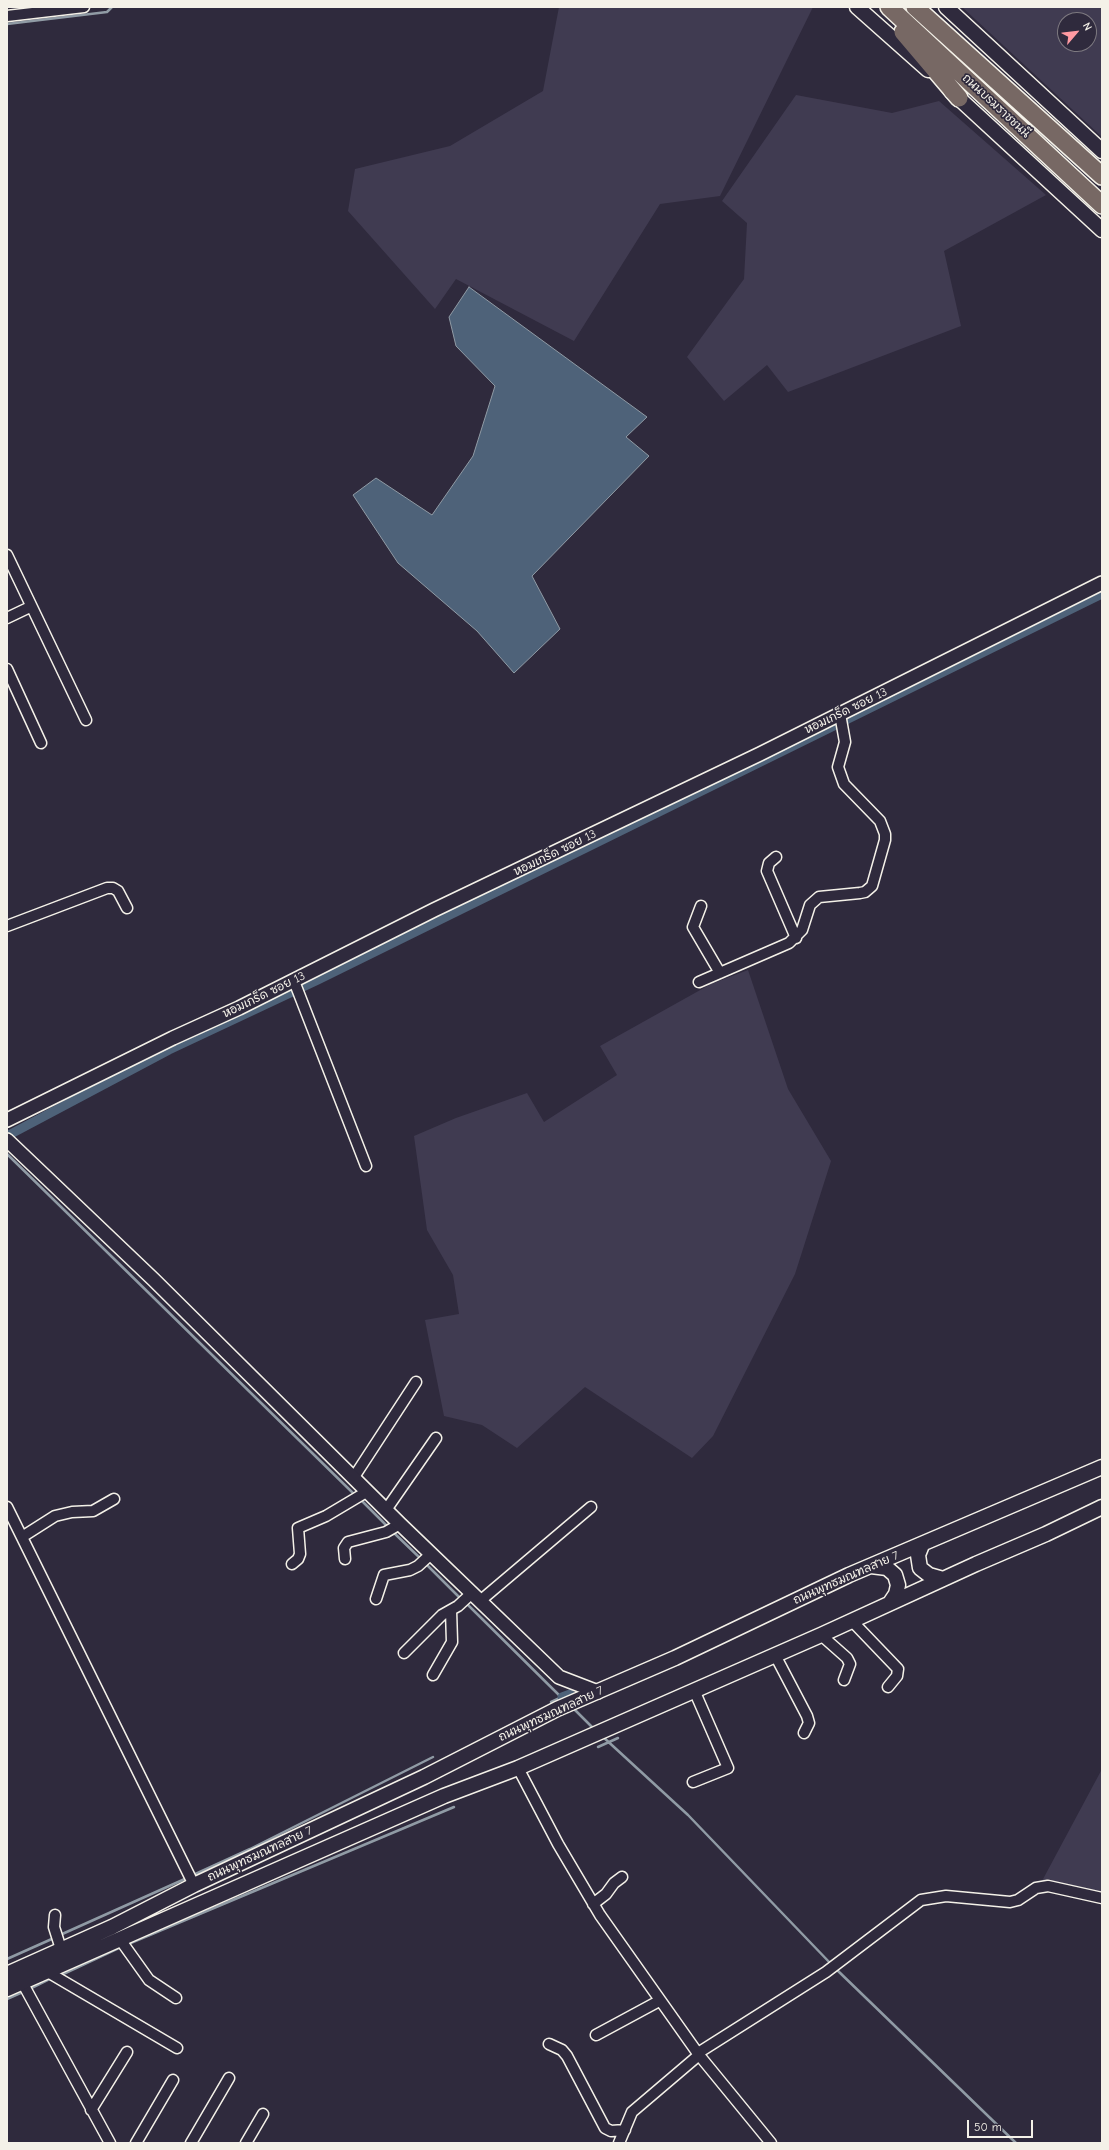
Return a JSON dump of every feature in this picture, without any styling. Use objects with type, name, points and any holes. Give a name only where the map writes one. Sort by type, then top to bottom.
[{"type":"highway","points":[[882,7],[959,98]]},
{"type":"highway","name":"ถนนบรมราชชนนี","points":[[889,7],[1102,205]]},
{"type":"highway","name":"ถนนบรมราชชนนี","points":[[915,7],[1102,176]]},
{"type":"main road","points":[[857,7],[959,98],[1102,230]]},
{"type":"main road","points":[[946,7],[1102,151]]},
{"type":"main road","name":"ถนนพุทธมณฑลสาย 7","points":[[7,1974],[60,1945],[112,1927],[191,1880],[424,1777],[557,1709],[580,1700],[592,1689],[675,1658],[871,1566],[1102,1466]]},
{"type":"main road","name":"ถนนพุทธมณฑลสาย 7","points":[[7,1989],[52,1975],[120,1940],[444,1796],[518,1768],[584,1740],[1046,1534],[1102,1507]]},
{"type":"main road","points":[[922,1545],[918,1555],[920,1568],[929,1575],[943,1579]]},
{"type":"main road","points":[[871,1566],[887,1568],[895,1575],[898,1585],[896,1594],[890,1603]]},
{"type":"street","points":[[7,16],[84,7]]},
{"type":"street","points":[[7,555],[30,606],[86,720]]},
{"type":"street","name":"หอมเกร็ด ซอย 13","points":[[7,1120],[166,1041],[297,987],[434,910],[841,720],[1102,583]]},
{"type":"street","points":[[7,618],[30,606]]},
{"type":"street","points":[[7,669],[41,743]]},
{"type":"street","points":[[699,982],[773,951],[796,938],[805,924],[813,900],[819,897],[860,893],[870,889],[885,840],[884,828],[880,821],[844,784],[838,767],[845,742],[841,720]]},
{"type":"street","points":[[776,858],[768,863],[766,871],[796,938]]},
{"type":"street","points":[[7,926],[107,888],[113,888],[118,891],[127,908]]},
{"type":"street","points":[[701,906],[693,927],[720,973]]},
{"type":"street","points":[[297,987],[366,1166]]},
{"type":"street","points":[[8,1141],[40,1168],[354,1477],[365,1493],[386,1510],[393,1528],[429,1556],[559,1677],[592,1689]]},
{"type":"street","points":[[354,1477],[416,1382]]},
{"type":"street","points":[[386,1510],[436,1438]]},
{"type":"street","points":[[292,1564],[298,1559],[300,1554],[298,1528],[326,1516],[354,1501],[365,1493]]},
{"type":"street","points":[[22,1537],[55,1516],[72,1512],[93,1511],[114,1499]]},
{"type":"street","points":[[7,1507],[191,1880]]},
{"type":"street","points":[[404,1653],[442,1615],[473,1597],[590,1507]]},
{"type":"street","points":[[345,1559],[344,1548],[348,1542],[393,1528]]},
{"type":"street","points":[[376,1599],[384,1575],[410,1570],[418,1566],[429,1556]]},
{"type":"street","points":[[433,1675],[452,1642],[454,1608]]},
{"type":"street","points":[[852,1621],[898,1669],[897,1676],[888,1687]]},
{"type":"street","points":[[821,1635],[847,1658],[850,1664],[844,1680]]},
{"type":"street","points":[[774,1655],[808,1716],[809,1723],[804,1733]]},
{"type":"street","points":[[694,1690],[728,1768],[694,1782]]},
{"type":"street","points":[[518,1768],[593,1904],[698,2054],[771,2143]]},
{"type":"street","points":[[593,1904],[606,1894],[614,1883],[622,1877]]},
{"type":"street","points":[[619,2143],[632,2112],[698,2054],[842,1961],[914,1904],[931,1898],[946,1896],[1010,1902],[1018,1900],[1036,1888],[1048,1886],[1102,1898]]},
{"type":"street","points":[[55,1915],[54,1927],[60,1945]]},
{"type":"street","points":[[120,1940],[149,1980],[176,1998]]},
{"type":"street","points":[[52,1975],[177,2048]]},
{"type":"street","points":[[23,1983],[110,2143]]},
{"type":"street","points":[[596,2034],[660,2001]]},
{"type":"street","points":[[549,2044],[562,2050],[567,2056],[604,2128],[611,2131],[625,2130]]},
{"type":"street","points":[[91,2110],[127,2052]]},
{"type":"street","points":[[191,2143],[229,2078]]},
{"type":"street","points":[[136,2143],[173,2080]]},
{"type":"street","points":[[246,2143],[263,2114]]},
{"type":"shaded area","points":[[559,7],[813,7],[720,196],[660,204],[574,341],[456,279],[435,309],[348,211],[355,169],[450,146],[543,91]]},
{"type":"shaded area","points":[[962,7],[1102,7],[1102,137]]},
{"type":"shaded area","points":[[796,95],[892,113],[939,101],[1046,195],[944,251],[961,326],[788,392],[767,365],[724,401],[687,357],[744,279],[747,223],[722,201]]},
{"type":"shaded area","points":[[748,970],[788,1089],[831,1161],[795,1274],[713,1436],[692,1458],[585,1387],[517,1448],[482,1425],[444,1416],[425,1320],[459,1314],[453,1275],[427,1230],[414,1136],[456,1118],[527,1093],[544,1122],[617,1075],[600,1046],[711,984]]},
{"type":"shaded area","points":[[1102,1769],[1102,1896],[1042,1881]]},
{"type":"water","points":[[469,287],[647,417],[626,437],[649,456],[532,576],[560,629],[514,673],[477,631],[398,563],[353,495],[376,478],[432,515],[473,456],[495,386],[456,346],[449,317]]},
{"type":"waterway","points":[[7,24],[107,12],[112,7]]},
{"type":"waterway","points":[[7,1136],[169,1050],[318,980],[1102,594]]},
{"type":"waterway","points":[[7,1154],[355,1495]]},
{"type":"waterway","points":[[359,1498],[388,1527]]},
{"type":"waterway","points":[[393,1532],[421,1559]]},
{"type":"waterway","points":[[425,1563],[462,1600]]},
{"type":"waterway","points":[[466,1603],[565,1701]]},
{"type":"waterway","points":[[562,1697],[570,1694]]},
{"type":"waterway","points":[[551,1702],[562,1697]]},
{"type":"waterway","points":[[572,1707],[595,1730]]},
{"type":"waterway","points":[[602,1736],[688,1815],[832,1965]]},
{"type":"waterway","points":[[598,1747],[618,1738]]},
{"type":"waterway","points":[[191,1876],[250,1849],[433,1757]]},
{"type":"waterway","points":[[126,1945],[454,1807]]},
{"type":"waterway","points":[[60,1935],[187,1878]]},
{"type":"waterway","points":[[7,1959],[54,1938]]},
{"type":"waterway","points":[[59,1976],[121,1947]]},
{"type":"waterway","points":[[836,1969],[1016,2143]]},
{"type":"waterway","points":[[30,1989],[52,1978]]},
{"type":"waterway","points":[[7,1999],[25,1991]]}]
